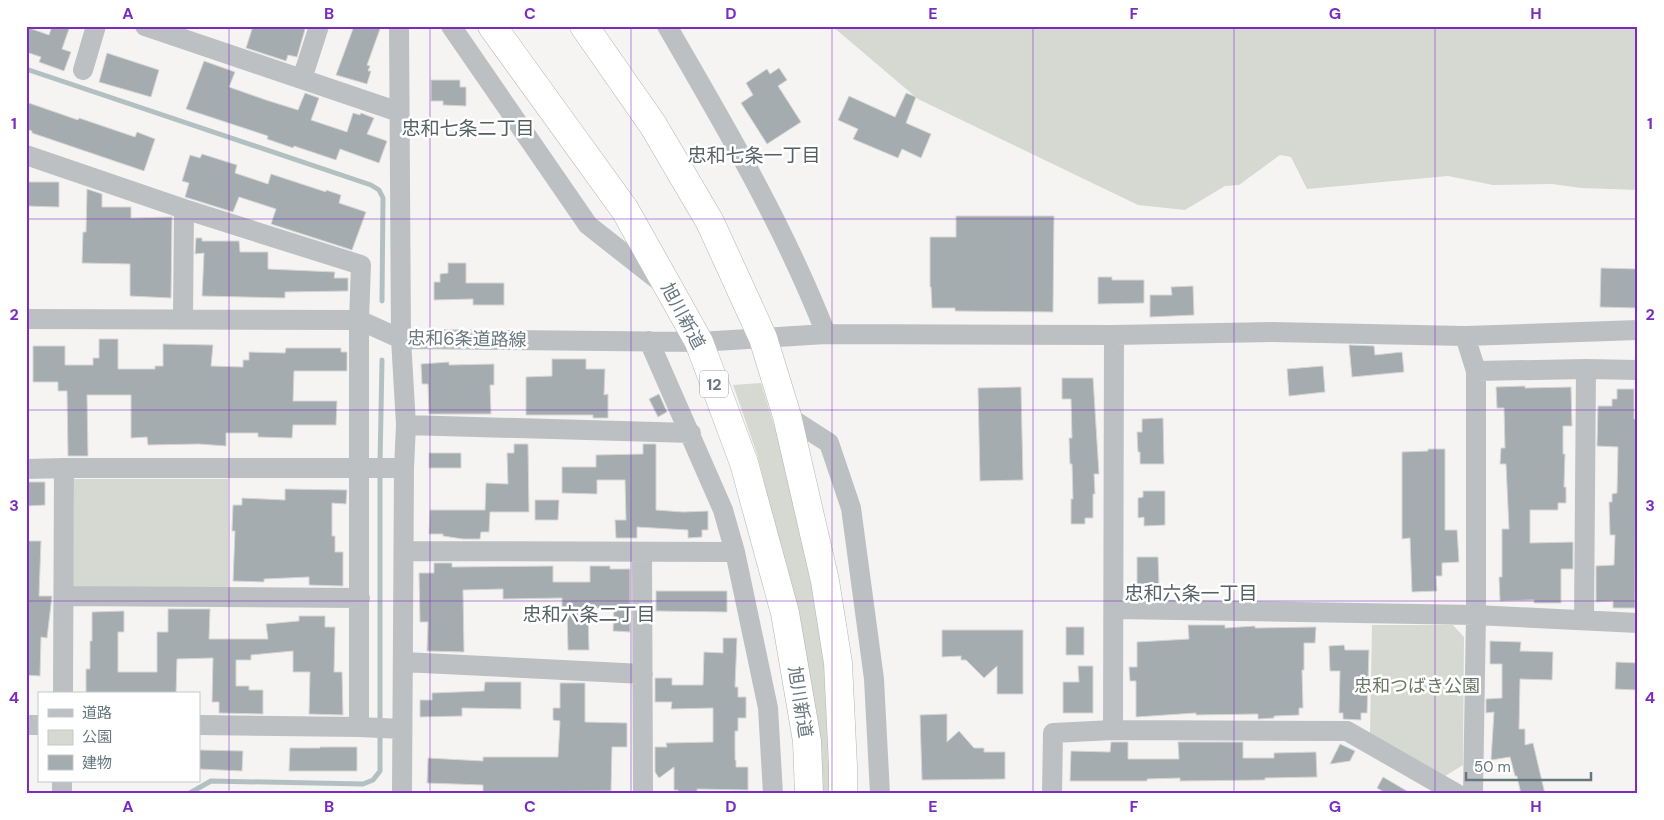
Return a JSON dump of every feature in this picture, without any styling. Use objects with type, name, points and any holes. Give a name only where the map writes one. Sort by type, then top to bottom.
[{"type":"highway","name":"旭川新道","points":[[492,26],[625,210],[699,342],[744,463],[785,613],[807,741],[809,794]]},
{"type":"highway","name":"旭川新道","points":[[584,26],[653,125],[710,222],[762,338],[787,416],[825,581],[838,663],[843,794]]},
{"type":"street","points":[[83,70],[96,26]]},
{"type":"street","points":[[145,26],[399,112]]},
{"type":"street","points":[[302,79],[319,26]]},
{"type":"street","points":[[399,26],[401,339],[406,425],[382,468],[360,598],[381,728],[402,794]]},
{"type":"street","points":[[451,26],[588,225],[670,290]]},
{"type":"street","points":[[667,26],[746,163],[807,285],[826,334]]},
{"type":"street","points":[[26,156],[184,209],[361,265],[360,320],[382,468],[404,552],[403,662],[381,728]]},
{"type":"street","points":[[183,318],[184,209]]},
{"type":"street","name":"忠和6条道路線","points":[[26,319],[360,320],[401,339],[699,342],[826,334],[1114,335],[1272,332],[1465,336],[1638,330]]},
{"type":"street","points":[[1113,730],[1114,335]]},
{"type":"street","points":[[1465,336],[1476,371],[1476,615],[1473,794]]},
{"type":"street","points":[[649,341],[723,510],[735,552],[768,708],[773,794]]},
{"type":"street","points":[[1584,619],[1586,369]]},
{"type":"street","points":[[1476,371],[1638,370]]},
{"type":"street","points":[[787,416],[829,443],[851,508],[874,679],[880,794]]},
{"type":"street","points":[[406,425],[690,433]]},
{"type":"street","points":[[63,692],[64,468]]},
{"type":"street","points":[[26,469],[382,468]]},
{"type":"street","points":[[404,552],[735,552]]},
{"type":"street","points":[[642,552],[643,794]]},
{"type":"street","points":[[64,596],[360,598]]},
{"type":"street","points":[[1114,609],[1476,615],[1638,623]]},
{"type":"street","points":[[403,662],[643,674]]},
{"type":"street","points":[[200,726],[381,728]]},
{"type":"street","points":[[1052,794],[1053,733],[1113,730],[1347,731],[1457,794]]},
{"type":"green space","points":[[832,26],[1638,26],[1638,190],[1581,188],[1552,184],[1493,185],[1448,176],[1307,189],[1291,157],[1280,155],[1239,185],[1225,186],[1185,210],[1138,205],[918,99]]},
{"type":"green space","points":[[761,383],[795,493],[832,688],[834,794],[820,794],[797,614],[757,454],[733,385]]},
{"type":"green space","points":[[74,479],[228,479],[228,587],[73,587]]},
{"type":"green space","name":"忠和つばき公園","points":[[1372,625],[1453,625],[1464,637],[1463,765],[1442,778],[1370,735]]},
{"type":"building","points":[[52,26],[70,26],[62,49],[71,52],[64,71],[39,62],[41,57],[26,52],[26,27],[49,35]]},
{"type":"building","points":[[253,26],[306,26],[297,57],[288,55],[286,61],[246,48]]},
{"type":"building","points":[[354,26],[373,26],[380,29],[367,65],[370,66],[368,71],[371,71],[367,84],[336,75]]},
{"type":"building","points":[[107,53],[159,70],[151,97],[99,82]]},
{"type":"building","points":[[204,61],[235,72],[229,87],[266,100],[298,110],[305,93],[319,98],[311,120],[347,132],[353,113],[360,115],[361,113],[374,118],[367,134],[387,141],[379,163],[340,149],[336,160],[294,146],[293,148],[267,139],[268,136],[186,109]]},
{"type":"building","points":[[779,68],[787,80],[778,86],[801,122],[767,144],[741,103],[753,95],[746,83],[767,69],[770,74]]},
{"type":"building","points":[[431,80],[460,80],[460,87],[466,87],[466,106],[443,105],[443,101],[431,101]]},
{"type":"building","points":[[906,93],[916,97],[906,123],[931,134],[921,158],[902,149],[898,158],[853,139],[858,129],[838,120],[849,96],[895,117]]},
{"type":"building","points":[[26,102],[135,137],[137,132],[155,139],[144,171],[32,133],[32,131],[26,129]]},
{"type":"building","points":[[202,154],[237,165],[235,173],[268,184],[271,174],[341,195],[339,203],[366,212],[352,250],[271,224],[276,209],[239,197],[233,212],[185,197],[189,183],[182,181],[190,155],[200,158]]},
{"type":"building","points":[[26,182],[59,182],[59,207],[26,206]]},
{"type":"building","points":[[87,189],[102,194],[102,207],[131,207],[131,218],[172,217],[171,298],[130,296],[130,264],[82,263],[83,232],[86,232]]},
{"type":"building","points":[[956,216],[1054,216],[1053,312],[955,311],[955,308],[932,308],[930,237],[956,237]]},
{"type":"building","points":[[196,238],[202,238],[202,241],[239,241],[240,252],[268,252],[268,269],[335,272],[334,278],[348,278],[348,291],[285,292],[285,298],[202,296],[204,253],[195,254]]},
{"type":"building","points":[[448,263],[466,263],[466,283],[504,283],[504,305],[473,305],[473,299],[434,300],[434,282],[440,282],[440,274],[448,273]]},
{"type":"building","points":[[1601,268],[1637,269],[1636,308],[1600,307]]},
{"type":"building","points":[[1098,277],[1112,277],[1112,280],[1144,280],[1144,303],[1098,304]]},
{"type":"building","points":[[1193,286],[1194,315],[1150,317],[1150,295],[1172,295],[1171,287]]},
{"type":"building","points":[[99,339],[118,339],[118,369],[155,369],[155,366],[163,366],[163,344],[213,345],[211,366],[243,367],[243,360],[249,360],[249,352],[285,353],[286,348],[341,348],[341,352],[347,352],[347,371],[294,371],[293,401],[337,401],[336,425],[293,425],[292,438],[258,437],[258,433],[226,433],[226,446],[199,444],[148,445],[147,437],[131,438],[131,395],[87,395],[88,456],[68,456],[67,391],[58,391],[58,382],[33,382],[33,346],[65,346],[65,365],[93,365],[93,358],[99,358]]},
{"type":"building","points":[[1349,345],[1374,346],[1375,355],[1402,352],[1404,372],[1352,377]]},
{"type":"building","points":[[552,359],[586,359],[586,369],[605,369],[604,395],[608,394],[608,418],[593,418],[593,415],[526,415],[526,377],[552,376]]},
{"type":"building","points":[[449,362],[449,365],[494,364],[494,385],[490,385],[491,414],[429,414],[428,384],[422,384],[421,364]]},
{"type":"building","points":[[1323,366],[1325,392],[1289,396],[1287,369]]},
{"type":"building","points":[[1062,378],[1093,378],[1099,474],[1094,474],[1093,518],[1085,518],[1085,524],[1071,524],[1071,499],[1073,499],[1069,438],[1072,438],[1071,399],[1062,399]]},
{"type":"building","points":[[1525,386],[1525,388],[1571,387],[1572,426],[1563,426],[1566,503],[1558,503],[1558,510],[1530,510],[1530,543],[1573,542],[1573,569],[1561,569],[1561,603],[1534,603],[1534,600],[1500,601],[1499,577],[1502,577],[1502,529],[1509,529],[1506,464],[1500,464],[1501,448],[1505,448],[1504,408],[1497,408],[1496,387]]},
{"type":"building","points":[[1021,387],[1023,480],[980,481],[978,388]]},
{"type":"building","points":[[1617,389],[1634,389],[1634,419],[1636,419],[1635,608],[1613,608],[1613,601],[1596,602],[1596,566],[1614,565],[1615,535],[1610,535],[1609,502],[1612,502],[1612,494],[1617,493],[1618,447],[1597,446],[1598,406],[1612,406],[1612,399],[1617,399]]},
{"type":"building","points":[[659,394],[667,412],[658,417],[649,399]]},
{"type":"building","points":[[1163,418],[1164,464],[1140,464],[1137,432],[1142,432],[1142,419]]},
{"type":"building","points":[[514,444],[528,444],[529,512],[490,512],[489,532],[481,532],[480,539],[463,539],[443,536],[443,534],[429,534],[430,510],[485,510],[486,483],[508,484],[507,453],[514,453]]},
{"type":"building","points":[[643,444],[656,444],[656,510],[708,511],[708,530],[702,530],[702,537],[688,538],[688,530],[637,527],[637,538],[616,538],[615,520],[626,520],[625,480],[597,480],[597,494],[562,493],[562,467],[596,467],[596,455],[643,454]]},
{"type":"building","points":[[1428,449],[1445,449],[1445,530],[1457,530],[1459,562],[1442,563],[1442,576],[1436,576],[1437,591],[1412,592],[1410,538],[1402,539],[1402,452],[1428,451]]},
{"type":"building","points":[[429,453],[461,453],[461,468],[429,468]]},
{"type":"building","points":[[27,482],[45,482],[45,505],[27,506]]},
{"type":"building","points":[[285,489],[347,490],[346,504],[332,503],[332,536],[335,536],[335,552],[343,552],[343,586],[309,585],[309,577],[264,579],[264,582],[233,581],[235,531],[232,531],[233,505],[242,505],[242,498],[285,500]]},
{"type":"building","points":[[1143,491],[1165,491],[1165,525],[1144,526],[1144,517],[1138,518],[1138,498],[1143,497]]},
{"type":"building","points":[[535,500],[559,500],[558,520],[535,520]]},
{"type":"building","points":[[26,541],[41,541],[39,596],[52,596],[47,638],[41,637],[40,676],[26,675]]},
{"type":"building","points":[[1137,557],[1158,557],[1159,585],[1137,586]]},
{"type":"building","points":[[434,563],[452,563],[452,567],[553,566],[553,582],[590,582],[590,566],[630,569],[630,632],[613,631],[614,608],[588,608],[589,650],[568,650],[567,607],[562,607],[562,598],[503,599],[503,589],[463,590],[464,652],[427,651],[428,622],[420,622],[419,573],[434,573]]},
{"type":"building","points":[[656,591],[727,591],[727,612],[656,611]]},
{"type":"building","points":[[168,609],[210,609],[209,639],[268,639],[266,624],[299,621],[299,616],[325,616],[325,627],[335,627],[334,672],[342,672],[343,715],[309,714],[310,672],[293,672],[293,651],[251,655],[251,660],[236,660],[236,686],[249,686],[249,690],[263,690],[263,714],[219,713],[219,702],[212,702],[213,658],[177,659],[176,692],[86,692],[86,669],[90,669],[92,612],[124,611],[124,632],[118,632],[118,672],[157,672],[157,632],[168,632]]},
{"type":"building","points":[[1188,625],[1225,625],[1225,628],[1255,626],[1255,628],[1316,627],[1315,643],[1304,643],[1304,670],[1302,670],[1303,708],[1299,708],[1299,715],[1258,719],[1258,714],[1196,715],[1196,713],[1136,717],[1136,681],[1130,681],[1129,667],[1137,667],[1137,642],[1189,639]]},
{"type":"building","points":[[1066,627],[1084,627],[1084,655],[1066,655]]},
{"type":"building","points":[[942,630],[1023,630],[1023,694],[997,694],[997,666],[984,678],[966,660],[961,660],[961,656],[942,657]]},
{"type":"building","points":[[723,638],[737,638],[735,687],[738,687],[738,697],[746,697],[746,718],[738,718],[738,731],[735,731],[735,760],[736,767],[748,767],[748,790],[697,789],[697,794],[678,794],[678,790],[674,790],[674,767],[659,778],[655,772],[655,747],[667,747],[666,743],[713,742],[713,708],[671,709],[672,702],[655,702],[655,678],[672,678],[672,685],[703,685],[704,652],[723,653]]},
{"type":"building","points":[[1490,641],[1521,642],[1520,651],[1553,652],[1552,680],[1520,679],[1519,729],[1525,729],[1525,745],[1533,743],[1545,794],[1521,794],[1510,757],[1491,760],[1494,712],[1486,713],[1486,699],[1502,698],[1502,664],[1490,664]]},
{"type":"building","points":[[1344,645],[1345,650],[1369,650],[1367,713],[1361,713],[1361,720],[1343,719],[1343,713],[1339,713],[1340,671],[1330,671],[1329,646]]},
{"type":"building","points":[[1616,662],[1637,663],[1636,690],[1615,689]]},
{"type":"building","points":[[1078,666],[1093,666],[1093,713],[1063,713],[1063,682],[1079,682]]},
{"type":"building","points":[[485,682],[521,682],[521,709],[462,708],[462,716],[420,717],[420,700],[432,700],[432,693],[484,691]]},
{"type":"building","points":[[560,683],[585,683],[585,722],[627,723],[627,747],[612,747],[611,791],[483,792],[483,785],[427,783],[428,758],[483,761],[483,757],[558,757],[560,721],[553,720],[553,708],[560,708]]},
{"type":"building","points":[[947,714],[947,742],[959,731],[974,748],[984,748],[984,752],[1005,752],[1005,779],[922,780],[920,715]]},
{"type":"building","points":[[1111,742],[1128,742],[1128,759],[1179,759],[1178,742],[1243,742],[1243,758],[1274,758],[1274,753],[1316,752],[1317,777],[1265,778],[1265,780],[1180,781],[1180,778],[1147,779],[1147,781],[1070,781],[1071,751],[1110,752]]},
{"type":"building","points":[[1340,744],[1355,751],[1350,761],[1330,764]]},
{"type":"building","points":[[357,747],[357,771],[289,771],[290,748]]},
{"type":"building","points":[[200,750],[243,751],[242,771],[200,769]]},
{"type":"building","points":[[1383,777],[1412,794],[1387,794],[1377,788]]},
{"type":"waterway","points":[[26,69],[371,185],[379,190],[383,198],[382,301]]},
{"type":"waterway","points":[[380,464],[382,360]]},
{"type":"waterway","points":[[380,473],[380,724]]},
{"type":"waterway","points":[[188,794],[211,781],[363,784],[373,780],[380,771],[380,733]]},
{"type":"district","name":"忠和七条二丁目","points":[[468,128]]},
{"type":"district","name":"忠和七条一丁目","points":[[754,155]]},
{"type":"district","name":"忠和六条一丁目","points":[[1191,593]]},
{"type":"district","name":"忠和六条二丁目","points":[[589,614]]}]
